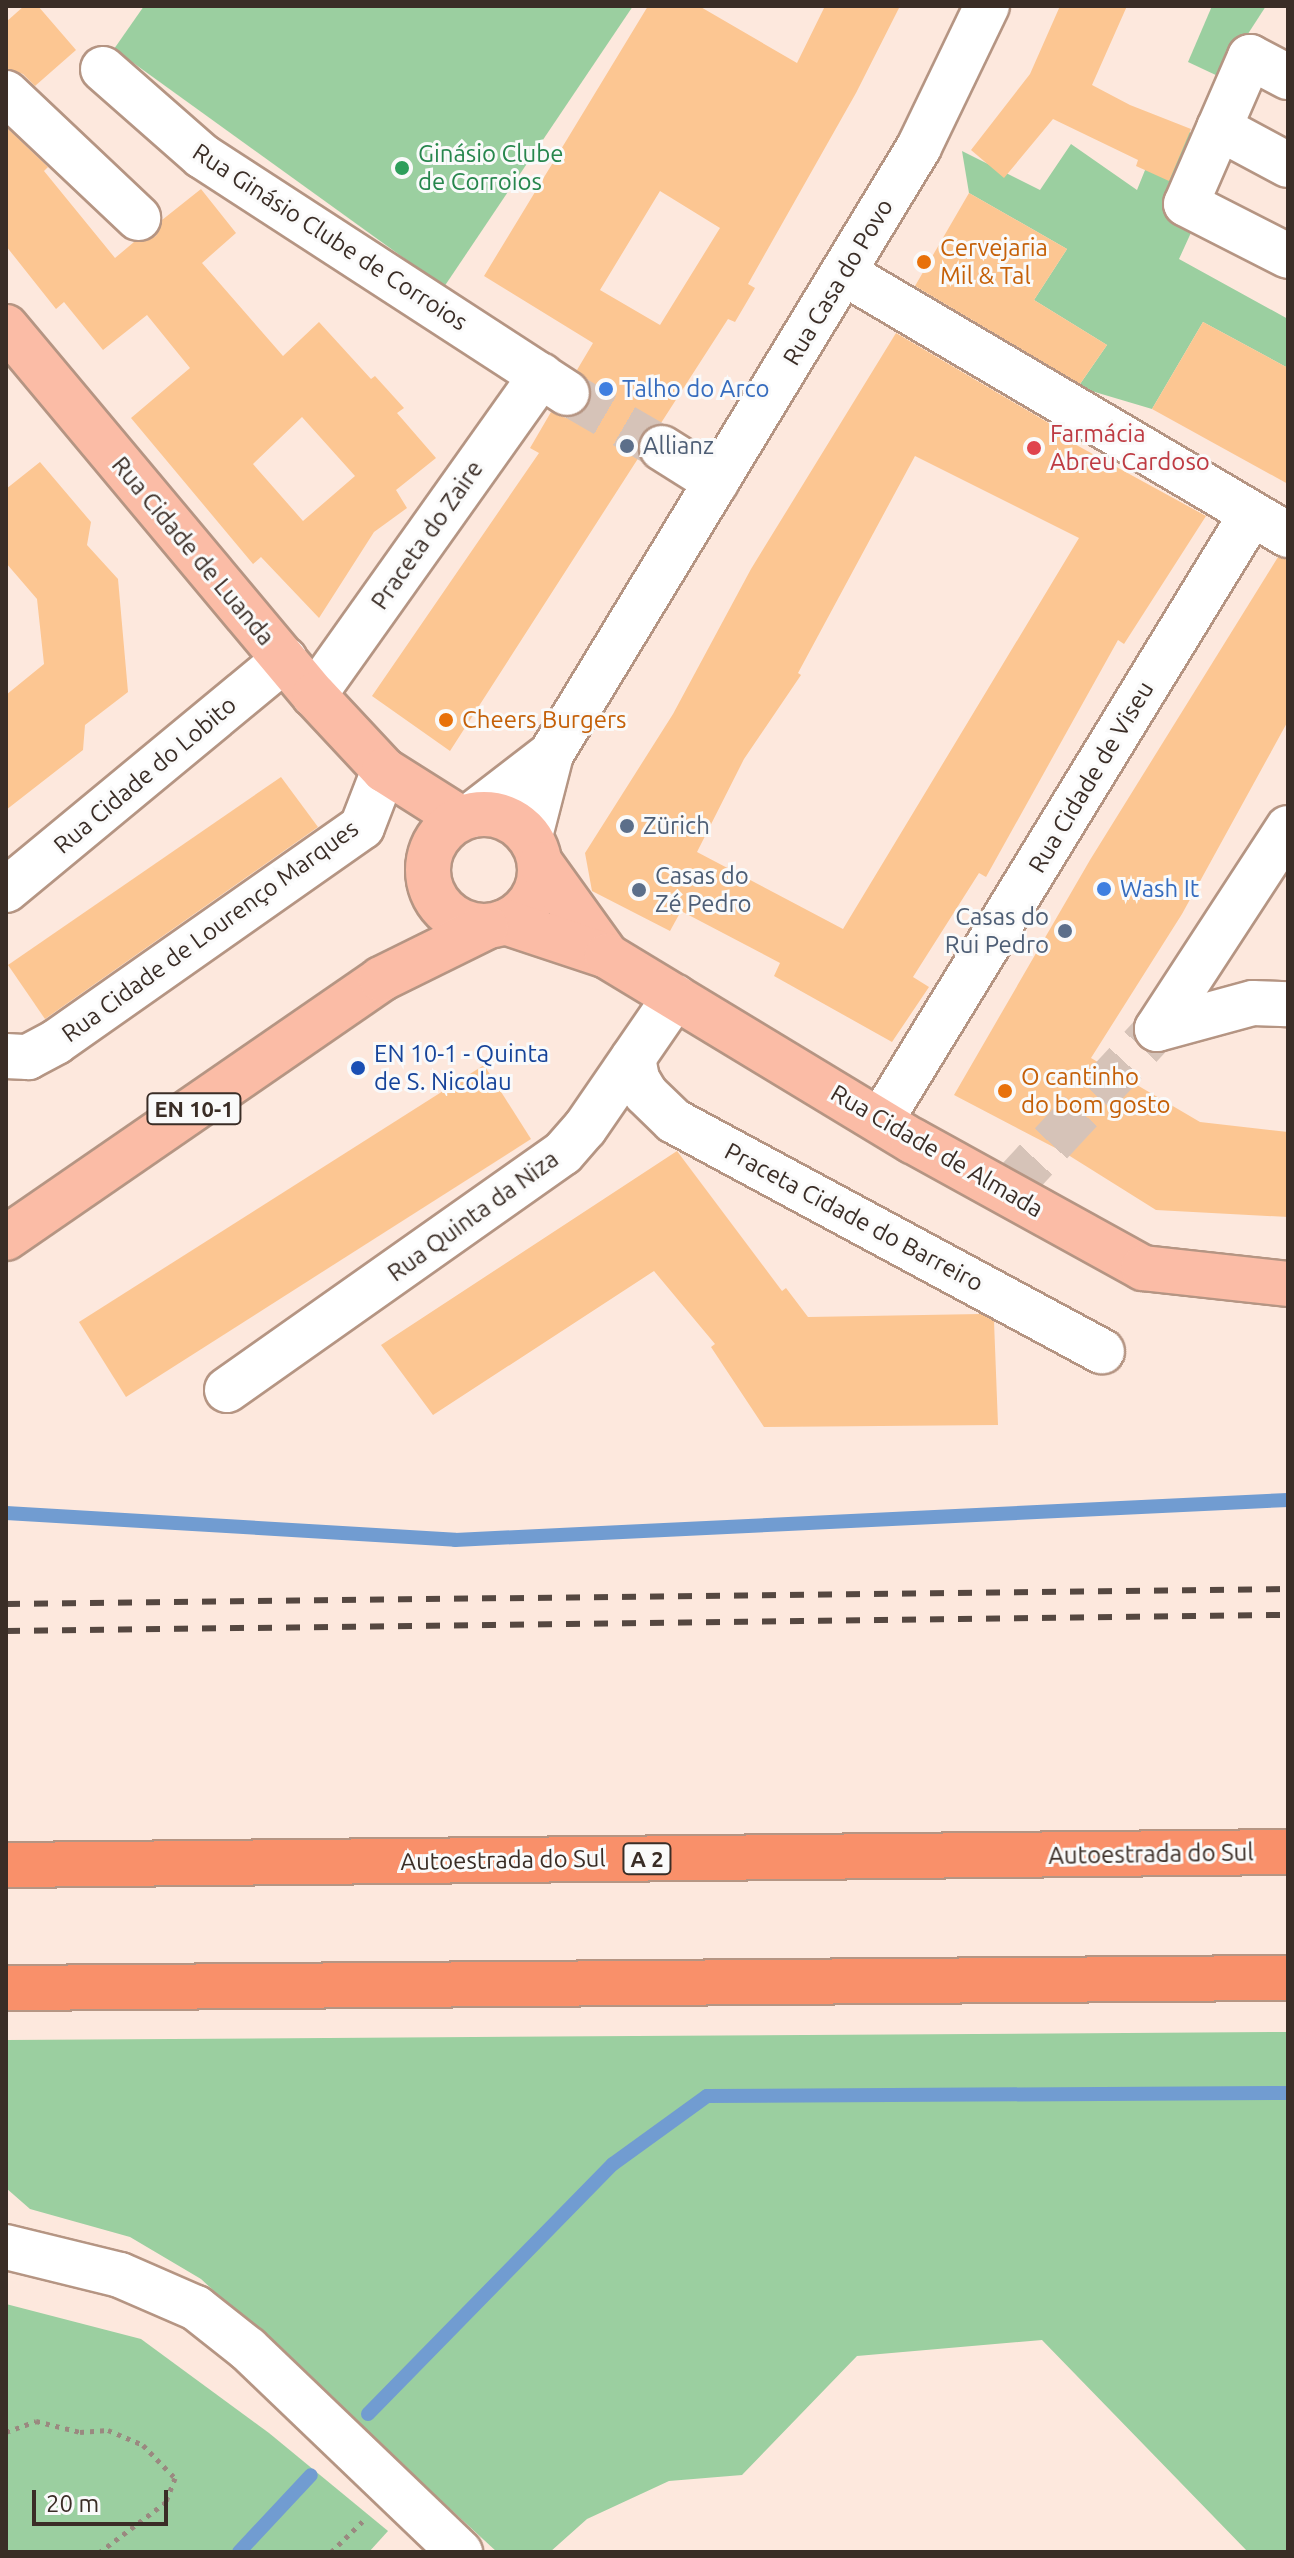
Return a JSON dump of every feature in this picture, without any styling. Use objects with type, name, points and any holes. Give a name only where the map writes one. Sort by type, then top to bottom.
[{"type":"highway","name":"Autoestrada do Sul","points":[[6,1865],[1288,1852]]},
{"type":"highway","points":[[6,1988],[1288,1978]]},
{"type":"main road","name":"Rua Cidade de Luanda","points":[[6,327],[314,695],[384,770],[429,856]]},
{"type":"main road","name":"Rua Cidade de Luanda","points":[[384,770],[466,817]]},
{"type":"main road","points":[[502,816],[535,850],[534,898],[521,913],[496,924],[458,920],[436,901],[427,871],[429,856],[444,830],[466,817],[502,816]]},
{"type":"main road","name":"Rua Cidade de Almada","points":[[535,850],[607,956]]},
{"type":"main road","name":"EN 10-1","points":[[381,979],[436,901]]},
{"type":"main road","name":"Rua Cidade de Almada","points":[[496,924],[607,956],[881,1120],[1143,1268],[1288,1284]]},
{"type":"main road","name":"EN 10-1","points":[[6,1238],[381,979],[496,924]]},
{"type":"street","name":"Rua Casa do Povo","points":[[535,850],[551,754],[919,147],[987,6]]},
{"type":"street","points":[[1288,77],[1250,57],[1186,204],[1288,256]]},
{"type":"street","name":"Rua Ginásio Clube de Corroios","points":[[103,69],[202,156],[554,384]]},
{"type":"street","points":[[6,93],[138,218]]},
{"type":"street","points":[[1219,128],[1288,165]]},
{"type":"street","points":[[844,273],[1270,525]]},
{"type":"street","name":"Praceta do Zaire","points":[[314,695],[554,384]]},
{"type":"street","points":[[662,448],[716,482]]},
{"type":"street","name":"Rua Cidade de Viseu","points":[[881,1120],[1270,525]]},
{"type":"street","name":"Rua Cidade do Lobito","points":[[6,890],[285,659]]},
{"type":"street","name":"Rua Casa do Povo","points":[[466,817],[551,754]]},
{"type":"street","name":"Rua Cidade de Lourenço Marques","points":[[6,1056],[28,1057],[56,1042],[362,827],[384,770]]},
{"type":"street","points":[[1288,828],[1157,1029],[1253,1003],[1288,1004]]},
{"type":"street","name":"Rua Quinta da Niza","points":[[227,1390],[563,1153],[675,997]]},
{"type":"street","name":"Praceta Cidade do Barreiro","points":[[633,1058],[637,1079],[646,1094],[674,1121],[1102,1351]]},
{"type":"street","points":[[6,2247],[120,2275],[196,2308],[248,2349],[460,2552]]},
{"type":"path","points":[[6,2432],[36,2421],[80,2432],[108,2430],[143,2445],[175,2478],[166,2502],[100,2552]]},
{"type":"path","points":[[331,2552],[369,2515]]},
{"type":"green space","name":"Ginásio Clube de Corroios","points":[[144,6],[633,6],[444,287],[114,49]]},
{"type":"green space","points":[[1212,6],[1266,6],[1220,77],[1188,62]]},
{"type":"green space","points":[[1164,123],[1230,147],[1179,259],[1288,319],[1288,368],[1203,322],[1152,409],[1078,387],[1107,345],[1034,300],[1067,249],[969,193],[962,151],[1040,190],[1071,144],[1137,190]]},
{"type":"green space","points":[[1288,2032],[1288,2552],[1248,2552],[1042,2340],[857,2356],[742,2475],[669,2481],[587,2519],[550,2552],[497,2552],[201,2279],[130,2237],[30,2209],[6,2188],[6,2040]]},
{"type":"green space","points":[[6,2304],[141,2339],[269,2433],[388,2531],[369,2552],[6,2552]]},
{"type":"building","points":[[24,6],[38,6],[76,50],[35,86],[23,74],[6,69],[6,22]]},
{"type":"building","points":[[648,6],[699,6],[797,63],[825,6],[900,6],[856,93],[748,284],[755,288],[735,322],[728,319],[661,423],[650,426],[641,434],[637,446],[639,457],[450,751],[372,696],[539,453],[530,448],[551,412],[566,418],[579,415],[588,406],[592,395],[590,382],[577,370],[593,343],[484,276]],"holes":[[[660,191],[720,228],[660,325],[600,290]]]},
{"type":"building","points":[[1060,6],[1127,6],[1092,85],[1130,105],[1191,129],[1169,181],[1136,166],[1138,160],[1053,119],[1004,178],[971,150],[1030,74]]},
{"type":"building","points":[[6,127],[48,167],[44,171],[115,258],[134,242],[156,236],[162,220],[201,189],[236,233],[202,263],[283,356],[319,322],[371,379],[375,376],[404,408],[397,413],[436,458],[396,490],[407,508],[374,532],[319,618],[261,557],[253,564],[131,418],[190,368],[147,315],[103,350],[64,302],[56,309],[6,246]],"holes":[[[302,417],[355,476],[303,521],[253,464]]]},
{"type":"building","points":[[969,193],[1067,249],[1034,300],[1107,345],[1080,384],[915,286]]},
{"type":"building","points":[[1203,322],[1288,368],[1288,484],[1152,409]]},
{"type":"building","points":[[896,333],[1052,425],[1049,430],[1206,516],[1124,644],[1118,640],[986,877],[979,873],[913,977],[929,987],[892,1042],[774,976],[780,963],[681,911],[670,931],[592,891],[585,853],[673,714],[751,569]],"holes":[[[915,456],[1079,538],[843,929],[697,852],[744,759],[801,675],[798,673]]]},
{"type":"building","points":[[40,462],[91,522],[87,545],[118,579],[128,692],[85,725],[83,750],[6,810],[6,695],[44,664],[37,599],[6,563],[6,489]]},
{"type":"building","points":[[1278,557],[1288,560],[1288,721],[1182,914],[1091,1058],[1200,1122],[1288,1132],[1288,1217],[1156,1210],[1065,1153],[954,1095],[1090,860]]},
{"type":"building","points":[[281,777],[318,827],[45,1019],[8,965]]},
{"type":"building","points":[[484,1065],[531,1139],[126,1397],[79,1322]]},
{"type":"building","points":[[677,1151],[782,1291],[786,1288],[808,1317],[981,1314],[994,1321],[998,1425],[764,1427],[711,1347],[715,1344],[654,1271],[433,1415],[381,1345]]},
{"type":"waterway","points":[[6,1513],[455,1540],[1288,1500]]},
{"type":"waterway","points":[[368,2414],[613,2164],[707,2096],[1288,2093]]},
{"type":"waterway","points":[[239,2552],[311,2475]]},
{"type":"tunnel","points":[[567,393],[662,448]]},
{"type":"tunnel","points":[[1006,1192],[1157,1029]]},
{"type":"railway","points":[[6,1604],[1288,1589]]},
{"type":"railway","points":[[6,1631],[1288,1615]]},
{"type":"place","name":"Ginásio Clube de Corroios","points":[[402,168]]},
{"type":"place","name":"Cervejaria Mil & Tal","points":[[924,262]]},
{"type":"place","name":"Talho do Arco","points":[[606,389]]},
{"type":"place","name":"Allianz","points":[[627,446]]},
{"type":"place","name":"Farmácia Abreu Cardoso","points":[[1034,448]]},
{"type":"place","name":"Cheers Burgers","points":[[446,720]]},
{"type":"place","name":"Zürich","points":[[627,826]]},
{"type":"place","name":"Wash It","points":[[1104,889]]},
{"type":"place","name":"Casas do Zé Pedro","points":[[639,890]]},
{"type":"place","name":"Casas do Rui Pedro","points":[[1065,931]]},
{"type":"place","name":"EN 10-1 - Quinta de S. Nicolau","points":[[358,1068]]},
{"type":"place","name":"O cantinho do bom gosto","points":[[1005,1091]]}]
